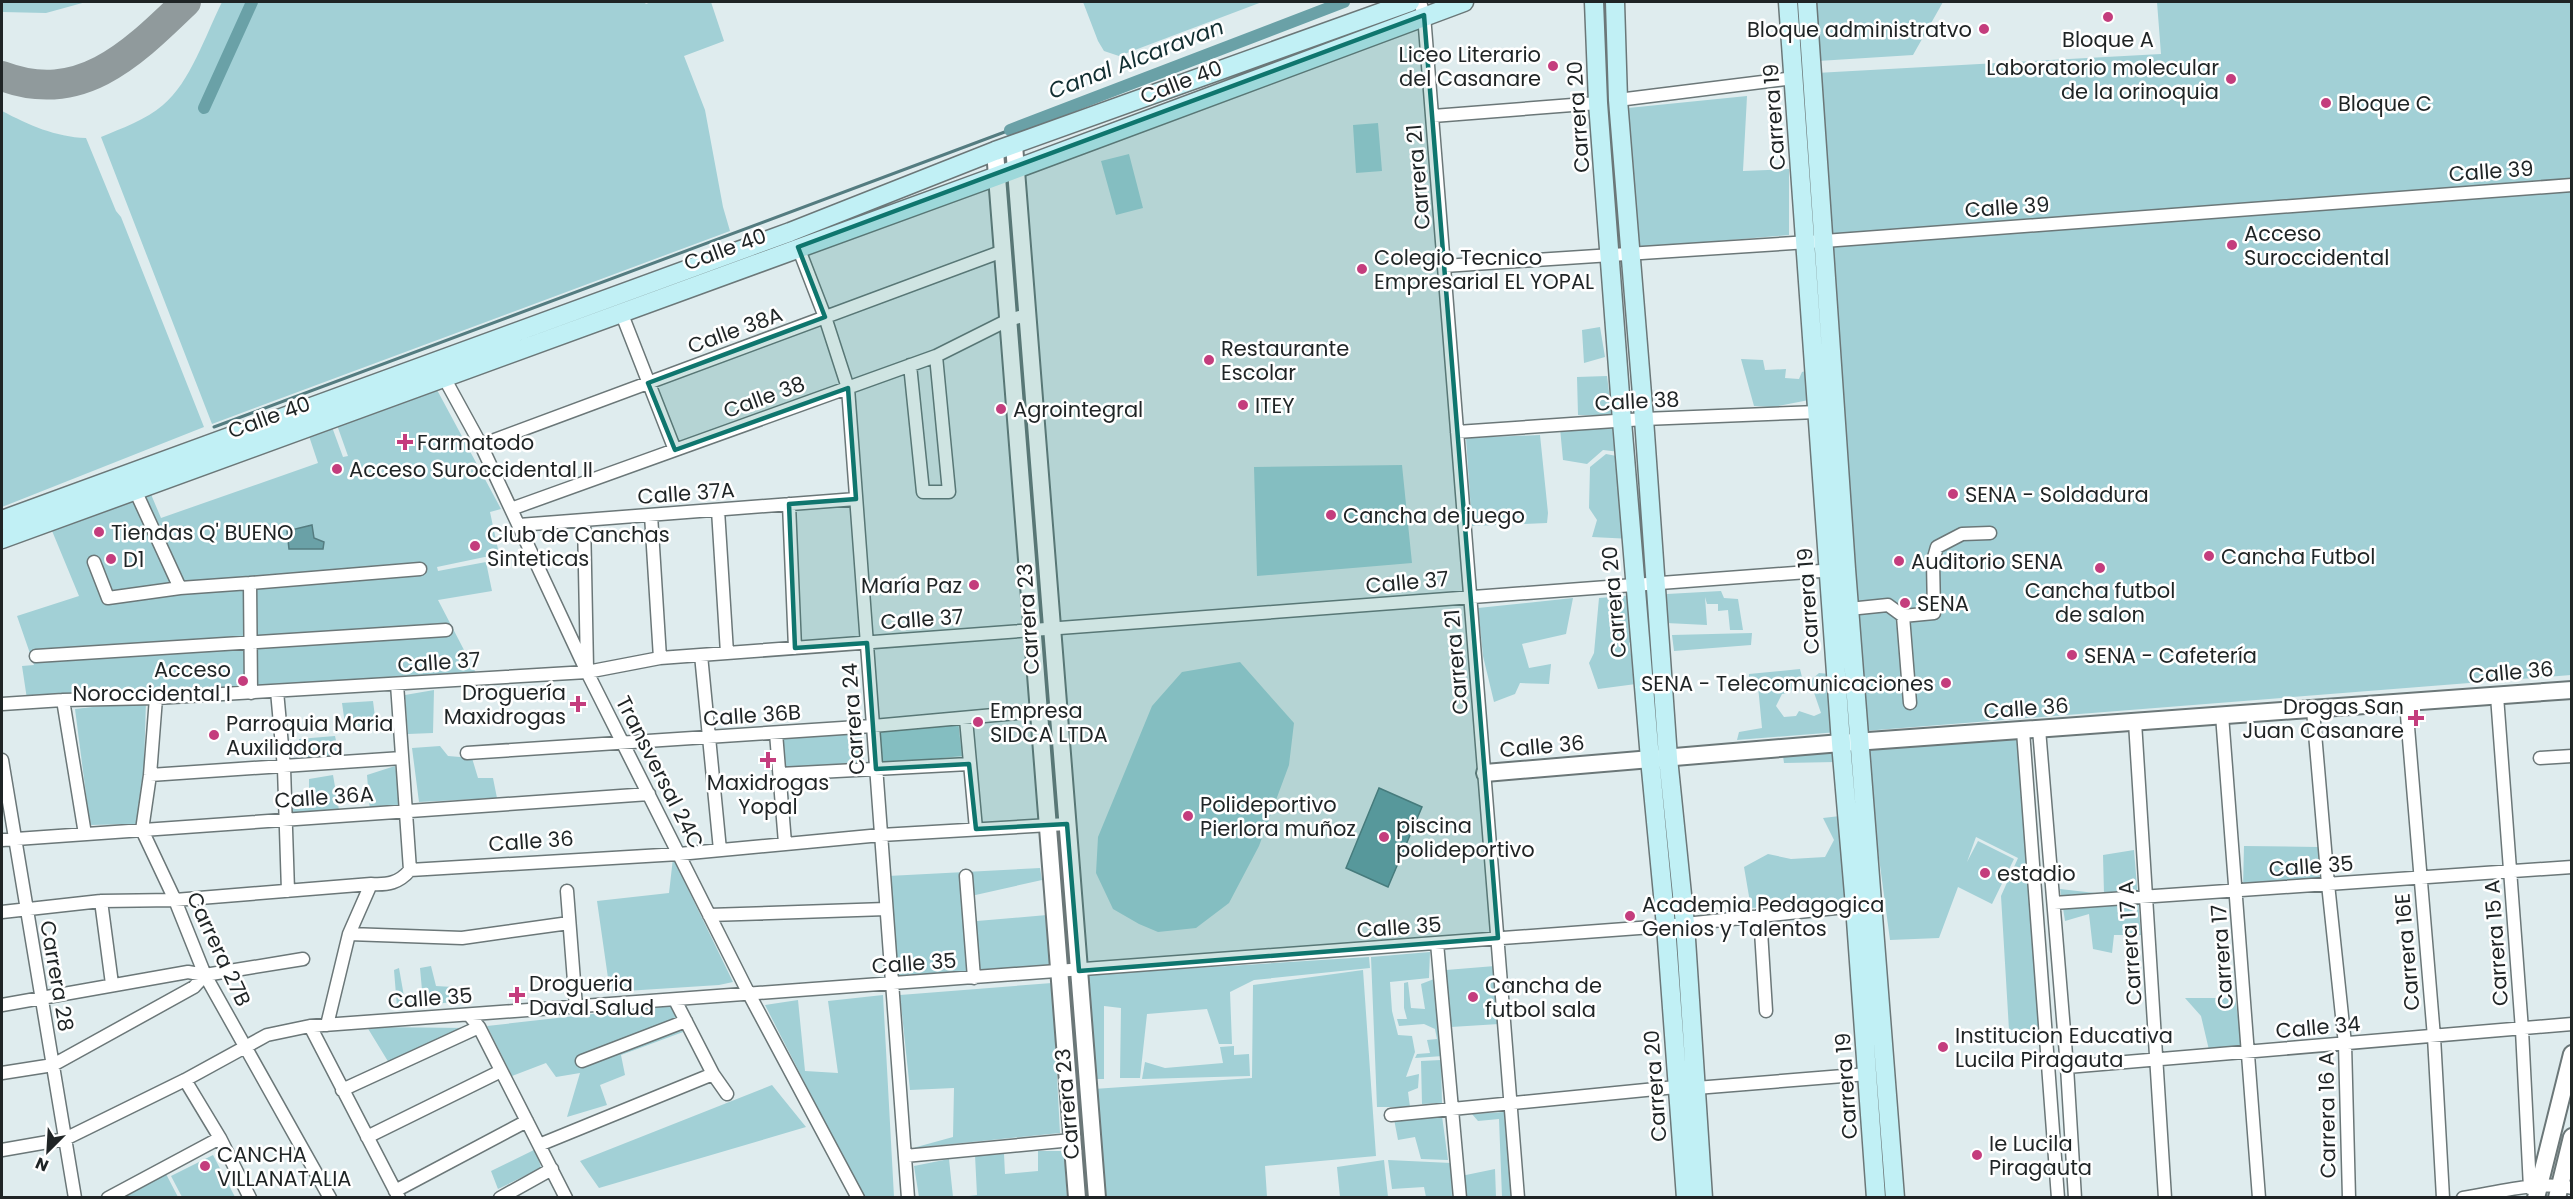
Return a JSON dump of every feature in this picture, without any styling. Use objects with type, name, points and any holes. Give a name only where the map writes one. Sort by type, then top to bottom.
[{"type":"main road","name":"Calle 40","points":[[2,520],[790,231],[1014,145],[1410,2]]},
{"type":"main road","name":"Calle 40","points":[[2,539],[997,176],[1422,8],[1464,2]]},
{"type":"main road","name":"Carrera 20","points":[[1594,2],[1598,103],[1635,584],[1685,924],[1703,1197]]},
{"type":"main road","name":"Carrera 20","points":[[1615,2],[1618,100],[1656,582],[1659,758],[1666,926],[1676,1087],[1686,1197]]},
{"type":"main road","name":"Carrera 19","points":[[1788,2],[1794,78],[1815,241],[1837,569],[1840,743],[1855,906],[1876,1197]]},
{"type":"main road","name":"Carrera 19","points":[[1807,2],[1818,412],[1837,569],[1849,609],[1895,1197]]},
{"type":"street","name":"Carrera 21","points":[[1422,8],[1518,1197]]},
{"type":"street","points":[[1618,100],[1794,78]]},
{"type":"street","points":[[1432,116],[1598,103]]},
{"type":"street","name":"Carrera 23","points":[[1014,145],[1096,1197]]},
{"type":"street","name":"Carrera 23","points":[[995,152],[1077,1197]]},
{"type":"street","name":"Calle 39","points":[[1444,266],[2571,185]]},
{"type":"street","name":"Carrera 24","points":[[798,247],[825,317],[848,388],[908,1197]]},
{"type":"street","name":"Calle 38A","points":[[481,445],[1003,251]]},
{"type":"street","points":[[621,312],[675,450]]},
{"type":"street","name":"Calle 38","points":[[511,509],[936,356],[1008,320],[1027,315]]},
{"type":"street","points":[[910,365],[923,492],[949,492],[936,356]]},
{"type":"street","name":"Transversal 24C","points":[[436,360],[481,445],[587,672],[709,915],[858,1197]]},
{"type":"street","name":"Calle 38","points":[[1457,432],[1644,419],[1818,412]]},
{"type":"street","points":[[135,490],[180,588]]},
{"type":"street","name":"Calle 37A","points":[[519,525],[856,499]]},
{"type":"street","points":[[789,504],[795,648]]},
{"type":"street","points":[[718,510],[727,653]]},
{"type":"street","points":[[651,515],[660,658]]},
{"type":"street","points":[[584,520],[587,672]]},
{"type":"street","points":[[1849,609],[1888,605],[1903,616],[1934,614],[1933,561],[1937,547],[1962,534],[1990,533]]},
{"type":"street","points":[[94,562],[108,598],[180,588],[420,569]]},
{"type":"street","name":"Calle 37","points":[[2,704],[251,693],[587,672],[660,658],[1837,569]]},
{"type":"street","points":[[250,583],[251,693]]},
{"type":"street","points":[[1903,616],[1910,703]]},
{"type":"street","points":[[36,656],[446,630]]},
{"type":"street","points":[[701,655],[720,850]]},
{"type":"street","points":[[397,684],[410,870]]},
{"type":"street","name":"Calle 36","points":[[1485,773],[1840,743],[2571,690]]},
{"type":"street","points":[[277,691],[284,768],[288,891]]},
{"type":"street","name":"Carrera 15 A","points":[[2497,696],[2535,1190]]},
{"type":"street","points":[[142,830],[150,775],[156,698]]},
{"type":"street","points":[[63,700],[85,834]]},
{"type":"street","name":"Carrera 16E","points":[[2406,703],[2434,1037],[2443,1197]]},
{"type":"street","name":"Carrera 16 A","points":[[2313,710],[2345,1044],[2349,1197]]},
{"type":"street","name":"Calle 36B","points":[[467,753],[710,738],[966,719],[1039,711]]},
{"type":"street","name":"Carrera 17","points":[[2222,714],[2259,1197]]},
{"type":"street","points":[[966,719],[976,829]]},
{"type":"street","name":"Carrera 17 A","points":[[2135,722],[2165,1197]]},
{"type":"street","points":[[2031,730],[2054,903],[2075,1197]]},
{"type":"street","points":[[2031,730],[2058,1197]]},
{"type":"street","points":[[776,733],[784,843]]},
{"type":"street","points":[[2540,758],[2571,756]]},
{"type":"street","points":[[150,775],[284,768],[402,758]]},
{"type":"street","name":"Carrera 28","points":[[2,760],[75,1197]]},
{"type":"street","points":[[780,774],[969,764]]},
{"type":"street","name":"Calle 36A","points":[[2,840],[650,794]]},
{"type":"street","name":"Calle 36","points":[[2,912],[101,901],[175,900],[372,884],[386,885],[398,881],[410,870],[679,854],[881,835],[1067,824]]},
{"type":"street","name":"Carrera 27B","points":[[142,830],[175,900],[205,975],[330,1197]]},
{"type":"street","name":"Calle 35","points":[[2054,903],[2571,867]]},
{"type":"street","points":[[966,876],[974,978]]},
{"type":"street","points":[[327,1025],[349,934],[372,884]]},
{"type":"street","points":[[567,891],[576,1007]]},
{"type":"street","points":[[101,901],[112,984]]},
{"type":"street","name":"Calle 35","points":[[2,1150],[65,1139],[185,1080],[267,1035],[310,1026],[1666,926],[1855,906]]},
{"type":"street","points":[[709,915],[886,909]]},
{"type":"street","points":[[1760,915],[1766,1011]]},
{"type":"street","points":[[349,934],[462,938],[569,923]]},
{"type":"street","points":[[1437,943],[1460,1197]]},
{"type":"street","points":[[2,1005],[188,972],[205,975],[303,958]]},
{"type":"street","points":[[2,1073],[53,1065],[194,987],[205,975]]},
{"type":"street","points":[[675,1000],[713,1074],[727,1094]]},
{"type":"street","points":[[469,1015],[479,1026],[566,1197]]},
{"type":"street","points":[[582,1061],[686,1020]]},
{"type":"street","name":"Calle 34","points":[[2067,1067],[2571,1024]]},
{"type":"street","points":[[310,1026],[397,1194],[527,1121]]},
{"type":"street","points":[[342,1090],[479,1026]]},
{"type":"street","points":[[2535,1190],[2571,1054]]},
{"type":"street","points":[[367,1137],[501,1071]]},
{"type":"street","points":[[539,1145],[713,1074]]},
{"type":"street","points":[[1696,1088],[1868,1074]]},
{"type":"street","points":[[185,1080],[220,1138],[250,1197]]},
{"type":"street","points":[[1391,1115],[1676,1087]]},
{"type":"street","points":[[2463,1197],[2535,1190],[2563,1190],[2571,1137]]},
{"type":"street","points":[[108,1197],[220,1138]]},
{"type":"street","points":[[905,1156],[1072,1140]]},
{"type":"street","points":[[500,1197],[552,1169]]},
{"type":"highlighted area","points":[[1424,15],[1498,938],[1079,971],[1067,824],[976,829],[969,764],[876,769],[867,643],[795,648],[789,504],[856,499],[848,388],[675,450],[648,383],[825,317],[798,247]]},
{"type":"shaded area","points":[[2,2],[86,2],[46,13],[2,12]]},
{"type":"shaded area","points":[[222,2],[644,2],[646,4],[651,2],[711,2],[724,41],[684,56],[705,110],[723,207],[730,231],[212,424],[101,137],[149,115],[173,96],[197,57]]},
{"type":"shaded area","points":[[1083,2],[1262,2],[1119,56],[1104,51]]},
{"type":"shaded area","points":[[1815,2],[1943,2],[1913,55],[1818,61]]},
{"type":"shaded area","points":[[2157,2],[2571,2],[2571,675],[1864,731],[1816,73],[2161,54]]},
{"type":"shaded area","points":[[1747,96],[1743,171],[1789,169],[1789,235],[1637,248],[1628,108]]},
{"type":"shaded area","points":[[2,111],[42,129],[86,138],[116,211],[121,217],[204,427],[2,507]]},
{"type":"shaded area","points":[[1378,123],[1382,171],[1356,173],[1353,125]]},
{"type":"shaded area","points":[[1129,154],[1143,208],[1116,215],[1101,161]]},
{"type":"shaded area","points":[[1600,327],[1605,357],[1584,363],[1582,330]]},
{"type":"shaded area","points":[[1741,359],[1763,360],[1765,370],[1786,369],[1785,378],[1799,379],[1802,372],[1809,370],[1809,400],[1773,407],[1754,406]]},
{"type":"shaded area","points":[[1607,376],[1612,416],[1578,415],[1577,377]]},
{"type":"shaded area","points":[[436,388],[501,509],[490,512],[499,554],[437,567],[438,571],[486,562],[492,591],[438,600],[476,673],[27,699],[22,666],[34,665],[17,616],[79,596],[50,526],[150,492],[161,518],[318,463],[309,436],[332,427],[343,457],[348,456],[337,425]]},
{"type":"shaded area","points":[[1618,427],[1620,452],[1603,450],[1587,464],[1563,460],[1560,428]]},
{"type":"shaded area","points":[[1540,435],[1547,523],[1472,526],[1466,438]]},
{"type":"shaded area","points":[[1606,454],[1622,457],[1632,539],[1592,537],[1597,520],[1589,508],[1590,467]]},
{"type":"shaded area","name":"Cancha de juego","points":[[1402,465],[1412,563],[1257,576],[1254,467]]},
{"type":"shaded area","points":[[312,525],[314,538],[324,542],[323,549],[289,549],[287,531]]},
{"type":"shaded area","points":[[1721,591],[1724,598],[1738,599],[1743,630],[1730,630],[1728,610],[1718,611],[1718,604],[1707,604],[1705,597],[1707,625],[1666,623],[1667,594]]},
{"type":"shaded area","points":[[1636,595],[1640,633],[1629,643],[1636,684],[1598,689],[1589,663],[1594,653],[1599,598]]},
{"type":"shaded area","points":[[1573,598],[1566,634],[1522,644],[1529,668],[1551,664],[1549,684],[1520,683],[1515,694],[1494,702],[1483,656],[1478,608]]},
{"type":"shaded area","points":[[1752,633],[1751,645],[1674,651],[1672,635]]},
{"type":"shaded area","name":"Polideportivo Pierlora muñoz","points":[[1240,662],[1294,723],[1289,765],[1259,846],[1229,903],[1196,928],[1158,932],[1113,909],[1096,873],[1098,837],[1152,706],[1182,672]]},
{"type":"shaded area","points":[[1800,669],[1803,681],[1788,693],[1782,694],[1776,706],[1784,717],[1796,716],[1799,711],[1814,716],[1821,713],[1810,681],[1819,673],[1830,674],[1838,732],[1737,740],[1739,732],[1762,728],[1758,686],[1749,685],[1749,674]]},
{"type":"shaded area","points":[[434,690],[433,733],[408,734],[405,695]]},
{"type":"shaded area","points":[[146,701],[144,766],[136,824],[90,825],[75,709]]},
{"type":"shaded area","points":[[373,701],[376,725],[346,731],[342,703]]},
{"type":"shaded area","points":[[958,721],[962,756],[881,764],[878,729]]},
{"type":"shaded area","points":[[861,730],[864,764],[781,769],[778,736]]},
{"type":"shaded area","points":[[2017,735],[2039,1029],[2009,1030],[2001,896],[2018,858],[1976,837],[1967,862],[1978,841],[2014,859],[1992,904],[1958,887],[1939,938],[1890,940],[1864,746]]},
{"type":"shaded area","points":[[335,736],[340,759],[302,765],[299,739]]},
{"type":"shaded area","points":[[440,746],[448,756],[472,758],[478,778],[493,778],[497,798],[419,802],[412,748]]},
{"type":"shaded area","points":[[1835,747],[1836,762],[1784,763],[1782,749]]},
{"type":"shaded area","points":[[395,766],[403,808],[370,812],[367,775]]},
{"type":"shaded area","points":[[333,775],[340,816],[290,820],[293,802],[309,800],[309,779]]},
{"type":"shaded area","name":"piscina polideportivo","points":[[1379,788],[1422,807],[1388,887],[1346,868]]},
{"type":"shaded area","points":[[1840,816],[1849,900],[1751,908],[1744,867],[1768,854],[1791,859],[1825,857],[1834,840],[1823,818]]},
{"type":"shaded area","points":[[2244,846],[2318,847],[2320,885],[2243,888]]},
{"type":"shaded area","points":[[2134,850],[2141,935],[2114,935],[2112,953],[2093,949],[2089,914],[2065,921],[2060,889],[2104,894],[2103,855]]},
{"type":"shaded area","points":[[673,858],[733,982],[719,985],[610,992],[597,901],[669,893]]},
{"type":"shaded area","points":[[1040,868],[1042,880],[971,896],[977,921],[1047,915],[1052,966],[896,978],[888,876]]},
{"type":"shaded area","points":[[1430,952],[1429,978],[1390,982],[1392,1011],[1398,1035],[1412,1036],[1415,1052],[1406,1077],[1419,1074],[1418,1088],[1408,1092],[1410,1107],[1377,1107],[1371,957]]},
{"type":"shaded area","points":[[1369,957],[1370,968],[1254,980],[1230,992],[1232,1044],[1219,1044],[1207,1009],[1147,1014],[1140,1078],[1120,1078],[1121,1008],[1104,1006],[1104,1079],[1093,1079],[1086,975]]},
{"type":"shaded area","points":[[431,966],[436,986],[453,987],[456,1002],[397,1007],[394,970],[399,968],[405,1002],[423,1001],[420,968]]},
{"type":"shaded area","name":"Cancha de futbol sala","points":[[1495,966],[1499,1024],[1451,1027],[1446,970]]},
{"type":"shaded area","points":[[1363,970],[1376,1156],[1265,1166],[1267,1197],[1103,1197],[1094,1089],[1252,1078],[1253,985]]},
{"type":"shaded area","points":[[1434,979],[1443,1056],[1415,1058],[1417,1054],[1430,1053],[1427,1040],[1437,1039],[1435,1029],[1424,1024],[1399,1026],[1397,1019],[1407,1019],[1404,1008],[1404,983],[1408,982],[1411,1008],[1425,1009],[1421,984]]},
{"type":"shaded area","points":[[1052,983],[1060,1133],[913,1148],[953,1137],[954,1088],[910,1090],[900,995]]},
{"type":"shaded area","points":[[883,995],[894,1197],[863,1197],[765,1005],[798,1000],[805,1071],[838,1073],[828,1001]]},
{"type":"shaded area","points":[[2185,998],[2235,998],[2243,1047],[2209,1050],[2201,1016]]},
{"type":"shaded area","points":[[672,1005],[683,1032],[621,1055],[625,1075],[600,1085],[607,1105],[567,1117],[580,1073],[556,1077],[546,1063],[512,1076],[487,1026]]},
{"type":"shaded area","points":[[367,1027],[470,1028],[389,1063]]},
{"type":"shaded area","points":[[1234,1046],[1234,1055],[1249,1054],[1250,1076],[1142,1079],[1145,1062],[1165,1068],[1223,1063],[1220,1047]]},
{"type":"shaded area","points":[[1441,1060],[1442,1103],[1422,1104],[1421,1061]]},
{"type":"shaded area","points":[[772,1085],[806,1127],[599,1188],[580,1161]]},
{"type":"shaded area","points":[[1504,1112],[1511,1197],[1502,1197],[1499,1119],[1478,1121],[1472,1114]]},
{"type":"shaded area","points":[[1442,1116],[1448,1160],[1421,1159],[1415,1137],[1398,1140],[1394,1119]]},
{"type":"shaded area","points":[[536,1149],[541,1168],[498,1189],[491,1171]]},
{"type":"shaded area","points":[[1038,1151],[1064,1151],[1067,1197],[961,1197],[977,1195],[975,1155],[1004,1154],[1005,1174],[1038,1171]]},
{"type":"shaded area","name":"CANCHA VILLANATALIA","points":[[213,1155],[235,1197],[182,1197],[171,1176]]},
{"type":"shaded area","points":[[949,1159],[953,1197],[919,1197],[914,1166]]},
{"type":"shaded area","points":[[1384,1160],[1388,1197],[1340,1197],[1337,1167]]},
{"type":"shaded area","points":[[1388,1160],[1451,1163],[1452,1197],[1426,1197],[1424,1187],[1392,1189]]},
{"type":"shaded area","points":[[1495,1169],[1496,1197],[1464,1197],[1461,1176]]},
{"type":"shaded area","points":[[165,1172],[178,1197],[119,1198]]},
{"type":"waterway","points":[[204,108],[252,2]]},
{"type":"waterway","name":"Canal Alcaravan","points":[[1010,130],[1344,2]]},
{"type":"waterway","points":[[214,427],[1010,130]]},
{"type":"taxiway","points":[[2,76],[30,84],[57,84],[81,79],[125,56],[186,2]]},
{"type":"place","name":"Bloque A","points":[[2108,17]]},
{"type":"place","name":"Bloque administratvo","points":[[1984,29]]},
{"type":"place","name":"Liceo Literario del Casanare","points":[[1553,66]]},
{"type":"place","name":"Laboratorio molecular de la orinoquia","points":[[2231,79]]},
{"type":"place","name":"Bloque C","points":[[2326,103]]},
{"type":"place","name":"Acceso Suroccidental","points":[[2232,245]]},
{"type":"place","name":"Colegio Tecnico Empresarial EL YOPAL","points":[[1362,269]]},
{"type":"place","name":"Restaurante Escolar","points":[[1209,360]]},
{"type":"place","name":"ITEY","points":[[1243,405]]},
{"type":"place","name":"Agrointegral","points":[[1001,409]]},
{"type":"place","name":"Farmatodo","points":[[405,442]]},
{"type":"place","name":"Acceso Suroccidental II","points":[[337,469]]},
{"type":"place","name":"SENA - Soldadura","points":[[1953,494]]},
{"type":"place","name":"Cancha de juego","points":[[1331,515]]},
{"type":"place","name":"Tiendas Q' BUENO","points":[[99,532]]},
{"type":"place","name":"Club de Canchas Sinteticas","points":[[475,546]]},
{"type":"place","name":"Cancha Futbol","points":[[2209,556]]},
{"type":"place","name":"D1","points":[[111,559]]},
{"type":"place","name":"Auditorio SENA","points":[[1899,561]]},
{"type":"place","name":"Cancha futbol de salon","points":[[2100,568]]},
{"type":"place","name":"María Paz","points":[[974,585]]},
{"type":"place","name":"SENA","points":[[1905,603]]},
{"type":"place","name":"SENA - Cafetería","points":[[2072,655]]},
{"type":"place","name":"Acceso Noroccidental I","points":[[243,681]]},
{"type":"place","name":"SENA - Telecomunicaciones","points":[[1946,683]]},
{"type":"place","name":"Droguería Maxidrogas","points":[[578,704]]},
{"type":"place","name":"Drogas San Juan Casanare","points":[[2416,718]]},
{"type":"place","name":"Empresa SIDCA LTDA","points":[[978,722]]},
{"type":"place","name":"Parroquia Maria Auxiliadora","points":[[214,735]]},
{"type":"place","name":"Maxidrogas Yopal","points":[[768,760]]},
{"type":"place","name":"Polideportivo Pierlora muñoz","points":[[1188,816]]},
{"type":"place","name":"piscina polideportivo","points":[[1384,837]]},
{"type":"place","name":"estadio","points":[[1985,873]]},
{"type":"place","name":"Academia Pedagogica Genios y Talentos","points":[[1630,916]]},
{"type":"place","name":"Drogueria Daval Salud","points":[[517,995]]},
{"type":"place","name":"Cancha de futbol sala","points":[[1473,997]]},
{"type":"place","name":"Institucion Educativa Lucila Piragauta","points":[[1943,1047]]},
{"type":"place","name":"Ie Lucila Piragauta","points":[[1977,1155]]},
{"type":"place","name":"CANCHA VILLANATALIA","points":[[205,1166]]}]
